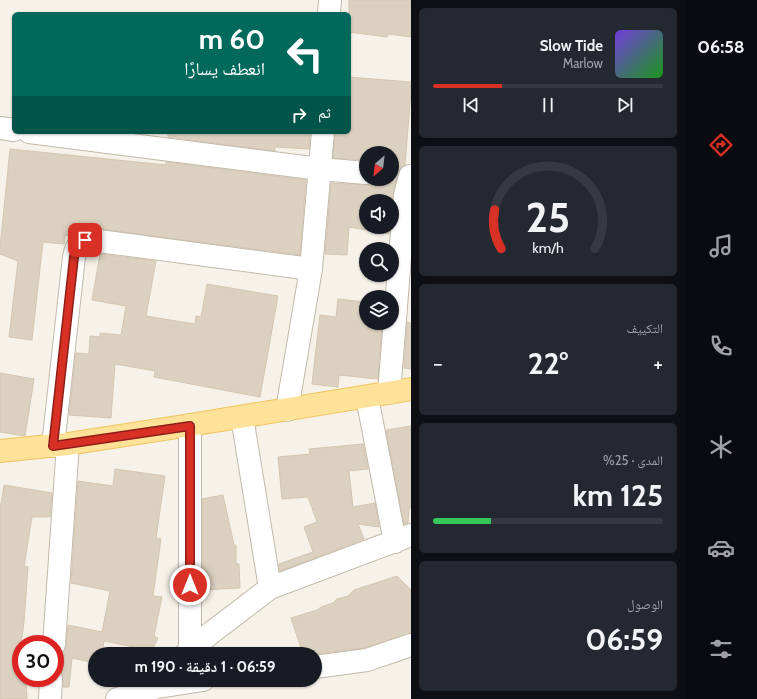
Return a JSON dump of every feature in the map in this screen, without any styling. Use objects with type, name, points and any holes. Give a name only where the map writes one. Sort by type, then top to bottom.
[{"type":"main road","points":[[0,451],[61,445],[190,426],[389,394],[411,389]]},
{"type":"street","points":[[329,12],[330,0]]},
{"type":"street","points":[[0,128],[12,130]]},
{"type":"street","points":[[45,134],[320,169],[359,172]]},
{"type":"street","points":[[287,410],[311,269],[322,134]]},
{"type":"street","points":[[389,394],[406,182]]},
{"type":"street","points":[[54,635],[61,445],[74,257],[76,248],[81,242],[91,240],[311,269]]},
{"type":"street","points":[[194,647],[270,588],[403,538],[367,397]]},
{"type":"street","points":[[242,417],[270,588]]},
{"type":"street","points":[[188,647],[190,426]]},
{"type":"street","points":[[322,666],[367,660],[411,645]]},
{"type":"street","points":[[50,699],[51,687]]},
{"type":"street","points":[[117,699],[152,687]]},
{"type":"building","points":[[349,0],[411,0],[411,37],[388,34],[387,37],[351,32],[351,12],[349,12]]},
{"type":"building","points":[[351,77],[411,82],[405,165],[399,171],[399,146],[359,146],[359,160],[333,158],[335,134],[351,134]]},
{"type":"building","points":[[168,134],[310,134],[309,149],[275,147],[275,151],[168,137]]},
{"type":"building","points":[[10,149],[166,165],[166,162],[306,180],[300,255],[92,228],[81,229],[70,236],[65,235],[64,244],[43,242],[32,340],[9,337],[18,261],[0,254],[0,238]]},
{"type":"building","points":[[331,183],[359,185],[359,186],[395,186],[394,194],[359,194],[359,229],[349,227],[347,255],[325,254]]},
{"type":"building","points":[[100,254],[156,261],[146,316],[195,324],[196,316],[201,317],[207,284],[278,296],[260,397],[154,377],[155,371],[115,364],[111,418],[69,415],[76,353],[89,354],[90,336],[100,337],[100,333],[121,335],[126,306],[92,300]]},
{"type":"building","points":[[338,299],[359,301],[359,330],[382,330],[378,379],[339,375],[338,387],[312,384],[320,315],[336,317]]},
{"type":"building","points":[[407,322],[411,323],[411,369],[404,368]]},
{"type":"building","points":[[0,373],[34,379],[25,436],[0,432]]},
{"type":"building","points":[[411,426],[411,508],[409,508],[408,523],[404,524],[386,430]]},
{"type":"building","points":[[363,444],[368,469],[349,471],[353,507],[375,503],[379,527],[358,524],[364,539],[280,571],[279,564],[313,552],[304,527],[317,522],[308,497],[282,499],[278,457],[310,454],[309,449]]},
{"type":"building","points":[[115,469],[165,476],[156,538],[161,539],[153,596],[162,597],[154,636],[158,638],[154,647],[134,647],[104,641],[103,647],[88,647],[88,661],[72,658],[69,687],[64,687],[64,652],[68,625],[102,632],[110,591],[71,583],[78,481],[113,486]]},
{"type":"building","points":[[4,485],[52,493],[50,517],[32,517],[24,566],[28,567],[22,635],[12,635],[12,687],[26,687],[27,699],[0,699],[1,504]]},
{"type":"building","points":[[223,495],[234,545],[236,545],[236,564],[239,564],[240,588],[202,590],[202,499]]},
{"type":"building","points":[[397,576],[411,590],[411,633],[364,648],[322,653],[322,647],[301,647],[291,618],[317,610],[333,603],[337,599],[348,596],[354,590]]},
{"type":"route","points":[[85,240],[76,248],[74,257],[53,446],[190,426],[190,585]]}]
